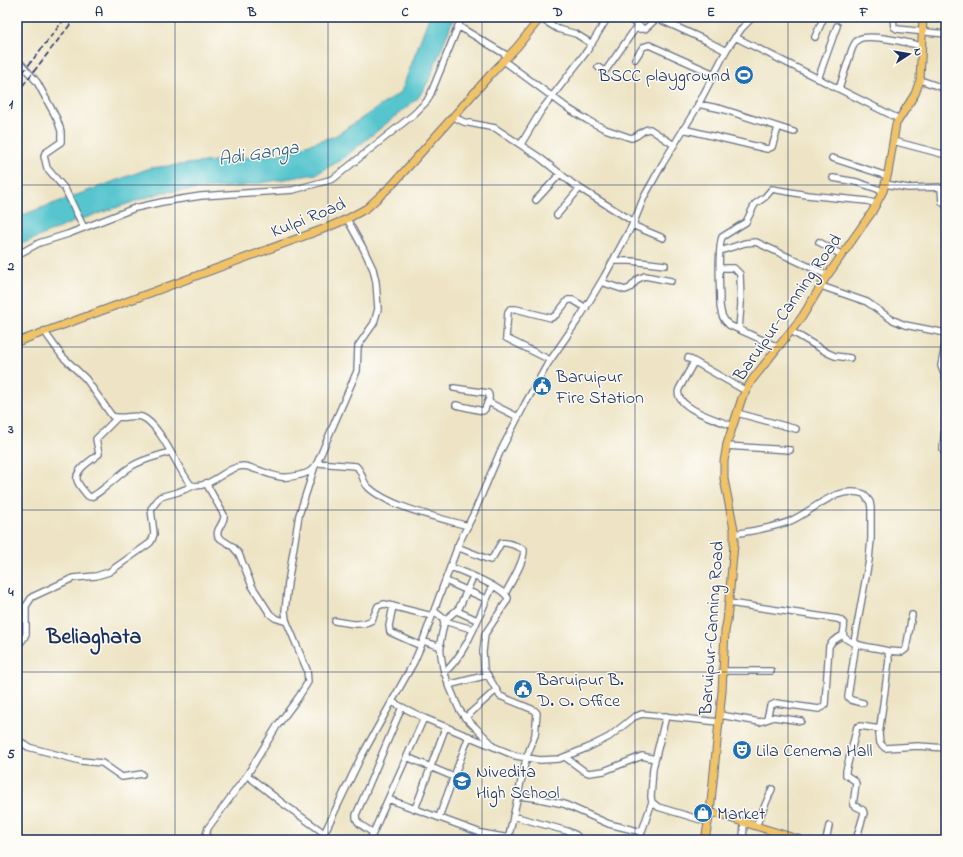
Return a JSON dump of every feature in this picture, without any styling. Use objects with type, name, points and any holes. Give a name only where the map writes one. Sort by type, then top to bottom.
[{"type":"main road","name":"Baruipur-Canning Road","points":[[705,840],[710,812],[719,719],[725,631],[734,545],[734,534],[724,479],[726,446],[737,413],[752,380],[802,317],[820,286],[877,204],[885,184],[896,124],[915,94],[920,80],[923,17]]},
{"type":"main road","name":"Kulpi Road","points":[[17,342],[347,219],[367,208],[393,184],[454,117],[540,18]]},
{"type":"main road","points":[[710,812],[798,840]]},
{"type":"street","points":[[17,256],[38,243],[84,228],[135,208],[201,196],[293,190],[333,179],[413,115],[427,101],[462,17]]},
{"type":"street","points":[[626,17],[645,29]]},
{"type":"street","points":[[321,840],[361,757],[422,644],[457,547],[468,526],[500,452],[518,417],[550,360],[586,308],[613,261],[644,198],[698,104],[726,51],[746,23],[753,17]]},
{"type":"street","points":[[815,37],[824,17]]},
{"type":"street","points":[[893,17],[893,23],[896,28],[922,33],[946,34]]},
{"type":"street","points":[[540,18],[558,29],[576,34],[592,44]]},
{"type":"street","points":[[521,144],[541,111],[592,44],[606,18]]},
{"type":"street","points":[[598,67],[602,70],[606,70],[635,29],[645,29],[654,19],[659,19],[726,51]]},
{"type":"street","points":[[458,26],[506,58],[552,97],[587,120],[631,138],[646,129],[650,129],[674,145]]},
{"type":"street","points":[[818,79],[837,26]]},
{"type":"street","points":[[735,37],[899,119]]},
{"type":"street","points":[[839,89],[854,43],[859,39],[870,37],[922,46]]},
{"type":"street","points":[[635,59],[643,46],[649,45],[714,74]]},
{"type":"street","points":[[17,60],[35,80],[58,119],[61,131],[61,142],[45,153],[45,163],[47,168],[65,189],[84,228]]},
{"type":"street","points":[[920,80],[946,88]]},
{"type":"street","points":[[698,104],[722,109],[794,132]]},
{"type":"street","points":[[454,117],[464,122],[495,128],[546,162],[579,189],[633,223],[663,238]]},
{"type":"street","points":[[684,129],[767,149],[772,147],[774,144],[778,128]]},
{"type":"street","points":[[893,141],[946,155]]},
{"type":"street","points":[[832,158],[885,184]]},
{"type":"street","points":[[536,200],[560,174]]},
{"type":"street","points":[[833,178],[908,188],[939,187],[942,189],[942,202],[946,205]]},
{"type":"street","points":[[557,215],[579,189]]},
{"type":"street","points":[[778,347],[727,324],[721,314],[720,241],[722,236],[746,222],[756,204],[772,189],[807,195],[867,201],[877,204]]},
{"type":"street","points":[[208,840],[206,835],[208,828],[247,775],[277,726],[306,687],[308,682],[307,670],[285,614],[299,514],[316,466],[357,372],[358,346],[374,323],[378,309],[373,270],[347,219]]},
{"type":"street","points":[[720,251],[745,243],[756,242],[827,276]]},
{"type":"street","points":[[819,242],[842,255]]},
{"type":"street","points":[[613,261],[631,261],[665,265]]},
{"type":"street","points":[[720,268],[732,268],[737,270],[740,274],[741,304],[739,329]]},
{"type":"street","points":[[601,282],[625,290],[630,288],[638,280],[645,276],[671,282]]},
{"type":"street","points":[[820,286],[867,302],[891,319],[905,325],[946,333]]},
{"type":"street","points":[[550,360],[506,338],[508,312],[510,309],[516,309],[551,318],[556,315],[568,300],[573,300],[586,308]]},
{"type":"street","points":[[44,331],[62,356],[86,379],[112,416],[117,418],[136,416],[146,419],[156,428],[189,484],[193,486]]},
{"type":"street","points":[[791,331],[828,353],[835,356],[850,358]]},
{"type":"street","points":[[946,339],[941,366],[946,379]]},
{"type":"street","points":[[688,358],[746,391]]},
{"type":"street","points":[[694,362],[678,391],[679,398],[692,409],[710,418],[732,426]]},
{"type":"street","points":[[454,388],[486,392],[489,396],[483,411],[456,405]]},
{"type":"street","points":[[488,401],[490,404],[518,417]]},
{"type":"street","points":[[946,411],[943,449],[946,458]]},
{"type":"street","points":[[737,413],[796,429]]},
{"type":"street","points":[[117,418],[97,437],[96,440],[99,454],[82,468],[78,475],[77,482],[88,496],[90,497],[95,495],[120,474],[135,464],[170,452]]},
{"type":"street","points":[[726,446],[790,450]]},
{"type":"street","points":[[17,647],[26,634],[26,606],[32,597],[73,578],[96,576],[112,570],[152,540],[154,534],[152,509],[160,497],[206,483],[239,467],[247,467],[284,478],[306,474],[316,466],[356,466],[361,472],[365,484],[390,501],[468,526]]},
{"type":"street","points":[[206,483],[224,515],[224,521],[216,533],[218,537],[232,546],[239,554],[252,586],[270,614],[275,618],[287,622]]},
{"type":"street","points":[[734,534],[789,522],[836,495],[853,492],[864,494],[870,502],[871,508],[870,549],[848,697],[849,700],[863,703]]},
{"type":"street","points":[[946,512],[944,520],[946,525]]},
{"type":"street","points":[[457,547],[490,560],[500,542],[524,550],[524,556],[505,594]]},
{"type":"street","points":[[388,799],[481,833],[508,839],[526,759],[535,735],[537,713],[534,710],[500,696],[484,666],[484,636],[486,630],[508,598],[505,594],[493,586],[451,566]]},
{"type":"street","points":[[444,621],[460,607],[474,577]]},
{"type":"street","points":[[446,581],[486,599]]},
{"type":"street","points":[[444,673],[455,662],[465,646],[493,586]]},
{"type":"street","points":[[729,603],[837,618],[844,624],[843,635]]},
{"type":"street","points":[[335,621],[362,624],[372,620],[380,604],[441,616],[444,621],[440,647],[444,673],[448,685],[459,709],[465,718],[496,748]]},
{"type":"street","points":[[393,606],[389,626],[390,632],[422,644],[440,647]]},
{"type":"street","points":[[457,611],[476,620]]},
{"type":"street","points":[[843,635],[855,643],[888,651],[902,652],[906,649],[912,615]]},
{"type":"street","points":[[444,621],[472,629]]},
{"type":"street","points":[[766,719],[770,706],[776,703],[819,708],[823,707],[825,704],[830,646],[833,641],[843,635]]},
{"type":"street","points":[[888,651],[889,660],[879,741],[881,745],[886,748],[921,746],[946,748]]},
{"type":"street","points":[[723,670],[771,671]]},
{"type":"street","points":[[448,685],[488,675]]},
{"type":"street","points":[[465,718],[496,690]]},
{"type":"street","points":[[17,691],[17,698]]},
{"type":"street","points":[[392,702],[424,718],[496,748],[526,759],[540,760],[565,757],[587,748],[609,737],[638,715],[760,722],[777,717],[801,721]]},
{"type":"street","points":[[373,833],[358,822],[356,815],[402,707]]},
{"type":"street","points":[[640,840],[652,802],[651,797],[655,759],[666,716]]},
{"type":"street","points":[[370,840],[424,718]]},
{"type":"street","points":[[415,809],[446,726]]},
{"type":"street","points":[[856,840],[864,812],[853,805],[856,784],[855,781],[846,775],[846,771],[857,727],[863,726],[880,729]]},
{"type":"street","points":[[439,817],[469,736]]},
{"type":"street","points":[[17,739],[28,747],[81,761],[102,763],[122,776],[142,774]]},
{"type":"street","points":[[565,757],[589,773],[604,771],[642,756],[655,759]]},
{"type":"street","points":[[407,757],[454,777]]},
{"type":"street","points":[[247,775],[324,833]]},
{"type":"street","points":[[756,826],[772,789]]},
{"type":"street","points":[[518,796],[564,804],[609,824],[642,832]]},
{"type":"street","points":[[652,802],[658,807],[708,822]]},
{"type":"street","points":[[513,816],[567,831],[576,835],[580,840]]},
{"type":"street","points":[[743,840],[744,823]]},
{"type":"street","points":[[826,840],[829,826]]},
{"type":"water","points":[[429,17],[454,17],[428,82],[418,98],[341,160],[316,174],[242,186],[163,192],[73,222],[17,246],[17,217],[150,168],[278,154],[335,136],[401,92]]},
{"type":"railway","points":[[17,80],[66,17]]},
{"type":"railway","points":[[17,93],[76,17]]},
{"type":"place","name":"BSCC playground","points":[[744,75]]},
{"type":"place","name":"Baruipur Fire Station","points":[[542,386]]},
{"type":"place","name":"Baruipur B. D. O. Office","points":[[523,689]]},
{"type":"place","name":"Lila Cenema Hall","points":[[742,750]]},
{"type":"place","name":"Nivedita High School","points":[[462,781]]},
{"type":"place","name":"Market","points":[[703,813]]},
{"type":"district","name":"Beliaghata","points":[[94,635]]},
{"type":"water label","name":"Adi Ganga","points":[[258,152]]}]
